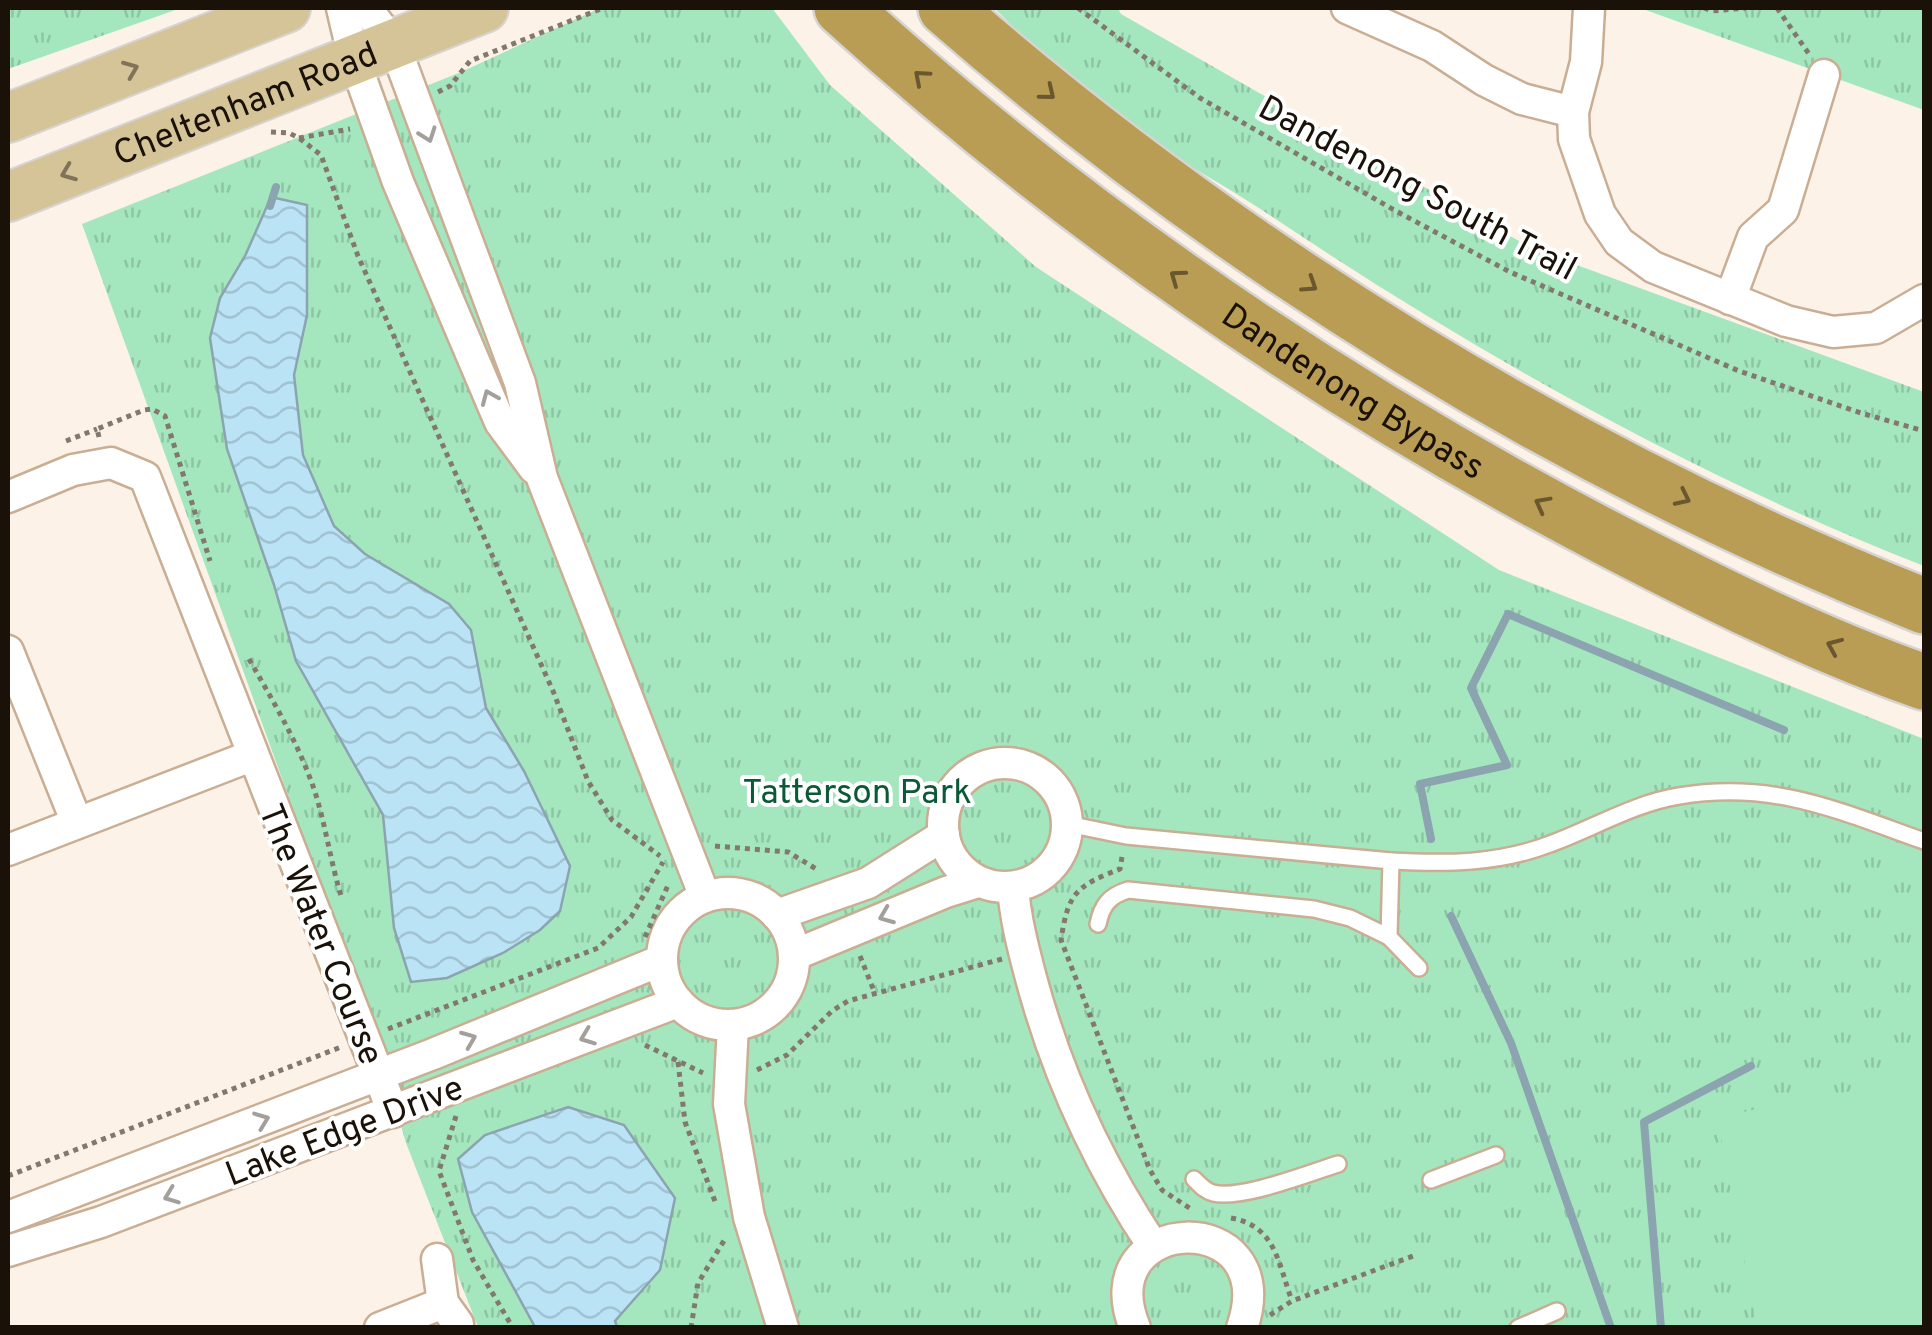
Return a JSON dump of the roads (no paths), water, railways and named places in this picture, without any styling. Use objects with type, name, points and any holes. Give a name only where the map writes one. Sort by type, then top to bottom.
[{"type":"highway","name":"Dandenong Bypass","points":[[842,8],[1013,154],[1282,351],[1517,490],[1674,572],[1783,625],[1924,682]]},
{"type":"highway","name":"Dandenong Bypass","points":[[946,8],[1044,90],[1207,214],[1305,282],[1437,365],[1678,496],[1924,606]]},
{"type":"main road","name":"Cheltenham Road","points":[[8,118],[286,8]]},
{"type":"main road","name":"Cheltenham Road","points":[[8,197],[371,37],[484,8]]},
{"type":"street","points":[[342,8],[371,37],[416,102],[520,382],[542,478],[705,897]]},
{"type":"street","points":[[1347,8],[1432,46],[1522,99],[1574,112]]},
{"type":"street","points":[[1589,8],[1586,62],[1574,112],[1574,139],[1600,214],[1620,242],[1652,267],[1786,321],[1833,332],[1876,328],[1924,300]]},
{"type":"street","points":[[371,37],[377,122],[398,182],[500,422],[542,478]]},
{"type":"street","points":[[1730,299],[1753,237],[1783,210],[1824,75]]},
{"type":"street","name":"The Water Course","points":[[8,497],[73,470],[104,464],[111,463],[145,477],[393,1112]]},
{"type":"street","points":[[8,652],[77,823]]},
{"type":"street","points":[[8,850],[251,756]]},
{"type":"street","points":[[794,956],[850,930],[978,882],[1012,886],[1031,881],[1058,858],[1068,824],[1064,804],[1040,772],[1021,764],[1000,763],[980,768],[950,795],[944,814],[944,835],[957,864],[978,882]]},
{"type":"street","points":[[777,915],[868,883],[944,835]]},
{"type":"street","points":[[1012,886],[1042,1020],[1081,1124],[1153,1246]]},
{"type":"street","points":[[724,893],[744,895],[762,902],[786,926],[794,956],[793,972],[778,1002],[750,1021],[734,1025],[694,1016],[678,1002],[666,983],[664,940],[687,907],[705,897],[724,893]]},
{"type":"street","name":"Lake Edge Drive","points":[[8,1217],[433,1054],[662,960]]},
{"type":"street","name":"Lake Edge Drive","points":[[8,1252],[101,1222],[678,1002]]},
{"type":"street","points":[[734,1025],[729,1104],[749,1218],[783,1328]]},
{"type":"street","points":[[1134,1328],[1126,1296],[1138,1261],[1153,1246],[1192,1236],[1214,1242],[1237,1260],[1246,1274],[1248,1308],[1242,1328]]},
{"type":"street","points":[[380,1328],[451,1314],[437,1259]]},
{"type":"lane","points":[[1068,824],[1126,836],[1450,864],[1497,859],[1548,845],[1614,816],[1677,796],[1738,791],[1800,798],[1924,842]]},
{"type":"lane","points":[[1389,937],[1391,861]]},
{"type":"lane","points":[[1098,924],[1102,907],[1114,894],[1128,890],[1314,909],[1350,918],[1389,937],[1418,968]]},
{"type":"lane","points":[[1431,1180],[1496,1155]]},
{"type":"lane","points":[[1194,1179],[1216,1194],[1272,1185],[1338,1164]]},
{"type":"lane","points":[[1518,1328],[1557,1311]]},
{"type":"water","points":[[271,197],[307,205],[307,315],[294,375],[303,455],[334,526],[365,554],[449,604],[471,630],[486,708],[524,771],[570,866],[560,911],[540,930],[503,953],[447,978],[411,982],[394,928],[383,815],[296,661],[227,449],[210,338],[220,298],[245,256]]},
{"type":"water","points":[[568,1107],[624,1125],[675,1198],[660,1270],[615,1321],[617,1327],[535,1327],[472,1212],[458,1159],[485,1135]]},
{"type":"waterway","points":[[270,206],[276,187]]},
{"type":"waterway","points":[[1431,839],[1420,784],[1507,765],[1471,688],[1508,614],[1784,730]]},
{"type":"waterway","points":[[1451,916],[1511,1043],[1611,1328]]},
{"type":"waterway","points":[[1661,1328],[1644,1122],[1751,1066]]},
{"type":"park label","name":"Tatterson Park","points":[[857,791]]}]
